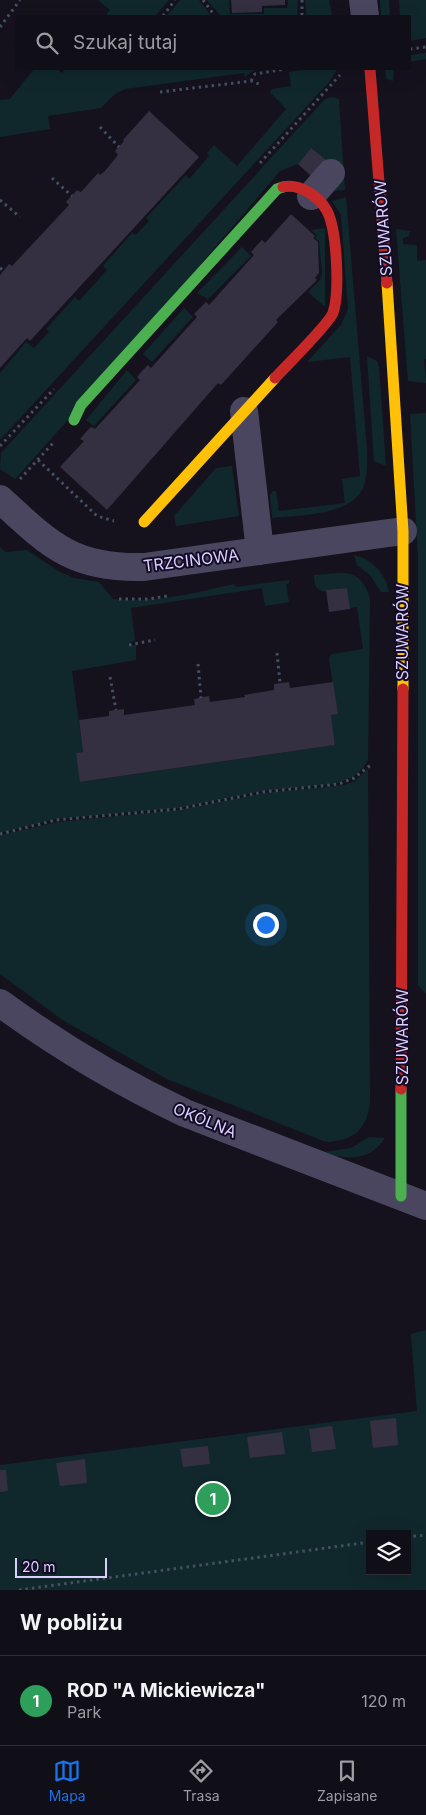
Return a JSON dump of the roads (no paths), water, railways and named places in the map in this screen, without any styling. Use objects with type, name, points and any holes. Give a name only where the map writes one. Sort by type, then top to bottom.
[{"type":"street","name":"SZUWARÓW","points":[[370,70],[382,204],[403,531],[401,1196]]},
{"type":"street","points":[[311,196],[331,172]]},
{"type":"street","points":[[74,420],[81,405],[278,189],[284,186],[298,186],[324,208],[330,220],[338,290],[335,310],[144,522]]},
{"type":"street","points":[[244,410],[260,551]]},
{"type":"street","name":"TRZCINOWA","points":[[0,498],[45,541],[65,553],[97,564],[144,567],[403,531]]},
{"type":"street","name":"OKÓLNA","points":[[0,1003],[71,1053],[147,1096],[185,1113],[426,1206]]},
{"type":"place","name":"ROD \"A Mickiewicza\"","points":[[213,1499]]}]
